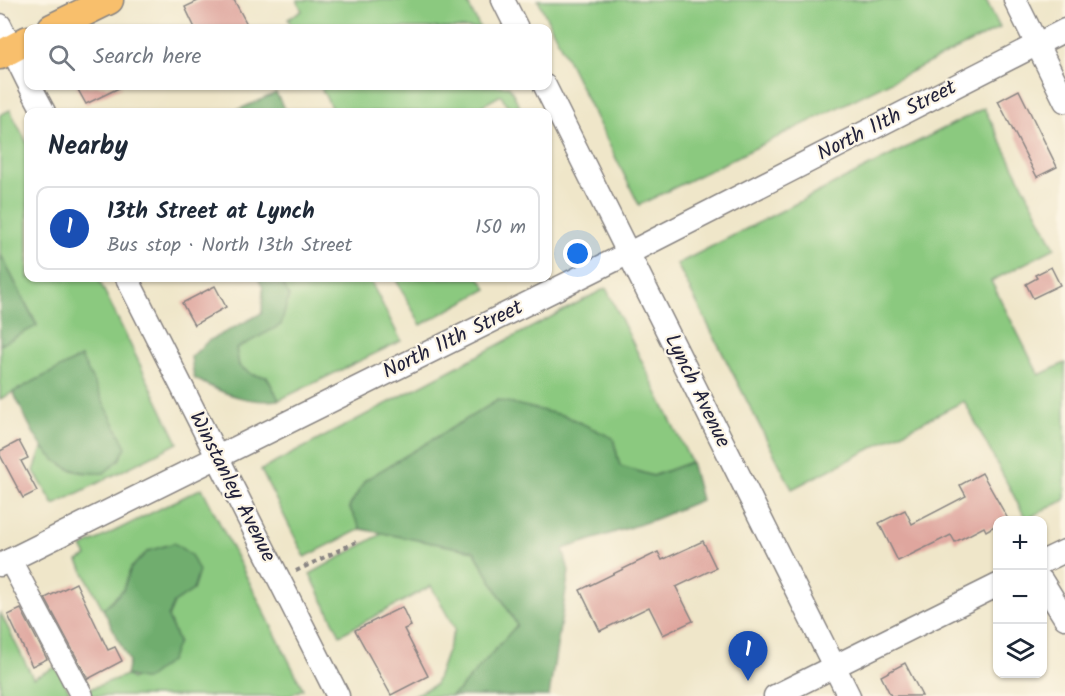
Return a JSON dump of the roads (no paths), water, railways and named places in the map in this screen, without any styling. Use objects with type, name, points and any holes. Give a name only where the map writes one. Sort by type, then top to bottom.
[{"type":"main road","points":[[60,24],[109,0]]},
{"type":"street","points":[[503,0],[515,24]]},
{"type":"street","points":[[1015,0],[1065,101]]},
{"type":"street","name":"North 11th Street","points":[[5,562],[629,253],[1065,30]]},
{"type":"street","points":[[10,42],[24,73]]},
{"type":"street","points":[[32,90],[42,108]]},
{"type":"street","name":"Lynch Avenue","points":[[547,90],[849,696]]},
{"type":"street","name":"Winstanley Avenue","points":[[129,282],[279,579],[332,694]]},
{"type":"street","points":[[1047,560],[1065,551]]},
{"type":"street","points":[[5,562],[82,696]]},
{"type":"street","points":[[775,696],[993,588]]},
{"type":"street","points":[[1047,589],[1065,618]]},
{"type":"place","name":"13th Street at Lynch","points":[[748,681]]}]
